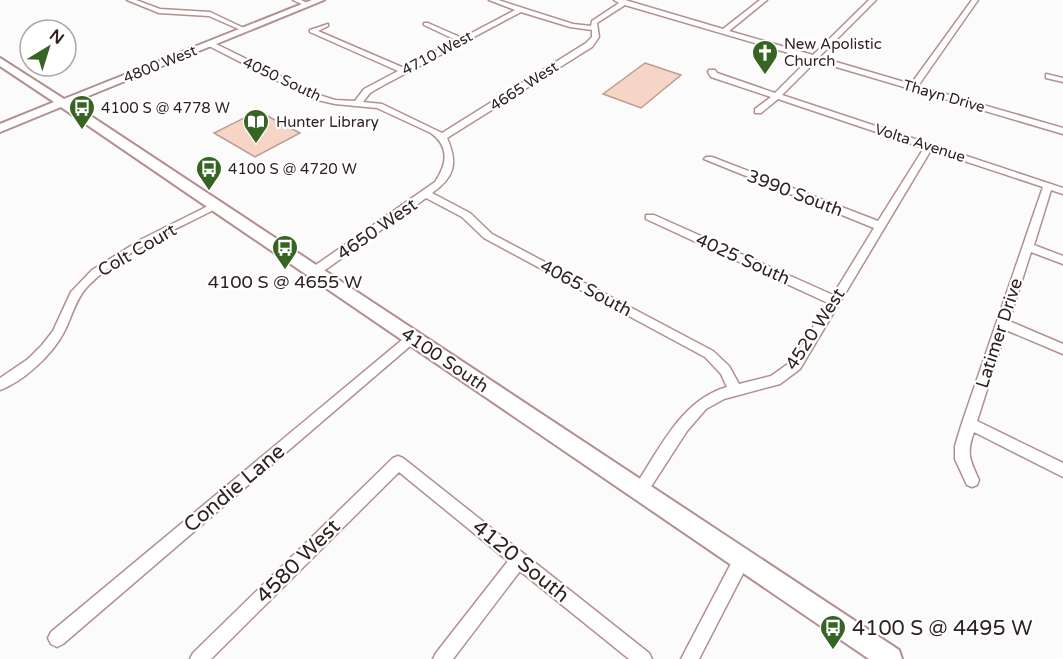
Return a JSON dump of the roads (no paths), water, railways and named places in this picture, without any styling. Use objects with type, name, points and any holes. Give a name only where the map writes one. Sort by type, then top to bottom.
[{"type":"main road","name":"4800 West","points":[[0,128],[320,0]]},
{"type":"main road","name":"4100 South","points":[[0,61],[890,659]]},
{"type":"street","points":[[130,0],[155,11],[210,14],[245,30]]},
{"type":"street","points":[[296,0],[308,5]]},
{"type":"street","points":[[492,0],[576,27],[595,28]]},
{"type":"street","points":[[724,31],[764,0]]},
{"type":"street","points":[[758,111],[777,96],[873,0]]},
{"type":"street","points":[[913,87],[975,0]]},
{"type":"street","name":"Thayn Drive","points":[[621,1],[1063,131]]},
{"type":"street","name":"4665 West","points":[[442,137],[589,45],[596,37],[597,20],[621,1]]},
{"type":"street","name":"4710 West","points":[[358,103],[368,91],[521,9]]},
{"type":"street","points":[[426,24],[461,40]]},
{"type":"street","points":[[326,25],[312,31],[404,71]]},
{"type":"street","name":"4050 South","points":[[209,44],[316,97],[335,102],[387,108],[442,137]]},
{"type":"street","name":"Volta Avenue","points":[[712,72],[714,75],[1063,190]]},
{"type":"street","points":[[1049,76],[1063,80]]},
{"type":"street","name":"4650 West","points":[[314,272],[439,184],[445,176],[450,161],[447,145],[442,137]]},
{"type":"street","name":"4520 West","points":[[640,491],[699,407],[712,398],[768,384],[790,371],[929,146]]},
{"type":"street","name":"3990 South","points":[[709,159],[880,226]]},
{"type":"street","name":"Latimer Drive","points":[[972,480],[961,452],[1048,186]]},
{"type":"street","name":"4065 South","points":[[426,194],[466,215],[484,234],[709,354],[725,370],[736,391]]},
{"type":"street","name":"Colt Court","points":[[0,385],[29,366],[46,350],[58,333],[72,299],[91,277],[214,206]]},
{"type":"street","name":"4025 South","points":[[650,217],[835,301]]},
{"type":"street","points":[[1027,247],[1063,260]]},
{"type":"street","points":[[1002,323],[1063,349]]},
{"type":"street","name":"Condie Lane","points":[[57,638],[412,338]]},
{"type":"street","points":[[969,423],[1063,470]]},
{"type":"street","name":"4120 South","points":[[398,463],[643,659]]},
{"type":"street","name":"4580 West","points":[[199,659],[398,463]]},
{"type":"street","points":[[442,659],[519,559]]},
{"type":"street","points":[[690,659],[742,560]]},
{"type":"place","name":"New Apolistic Church","points":[[765,76]]},
{"type":"place","name":"4100 S @ 4778 W","points":[[82,131]]},
{"type":"place","name":"Hunter Library","points":[[256,145]]},
{"type":"place","name":"4100 S @ 4720 W","points":[[209,192]]},
{"type":"place","name":"4100 S @ 4655 W","points":[[285,271]]},
{"type":"place","name":"4100 S @ 4495 W","points":[[833,651]]}]
